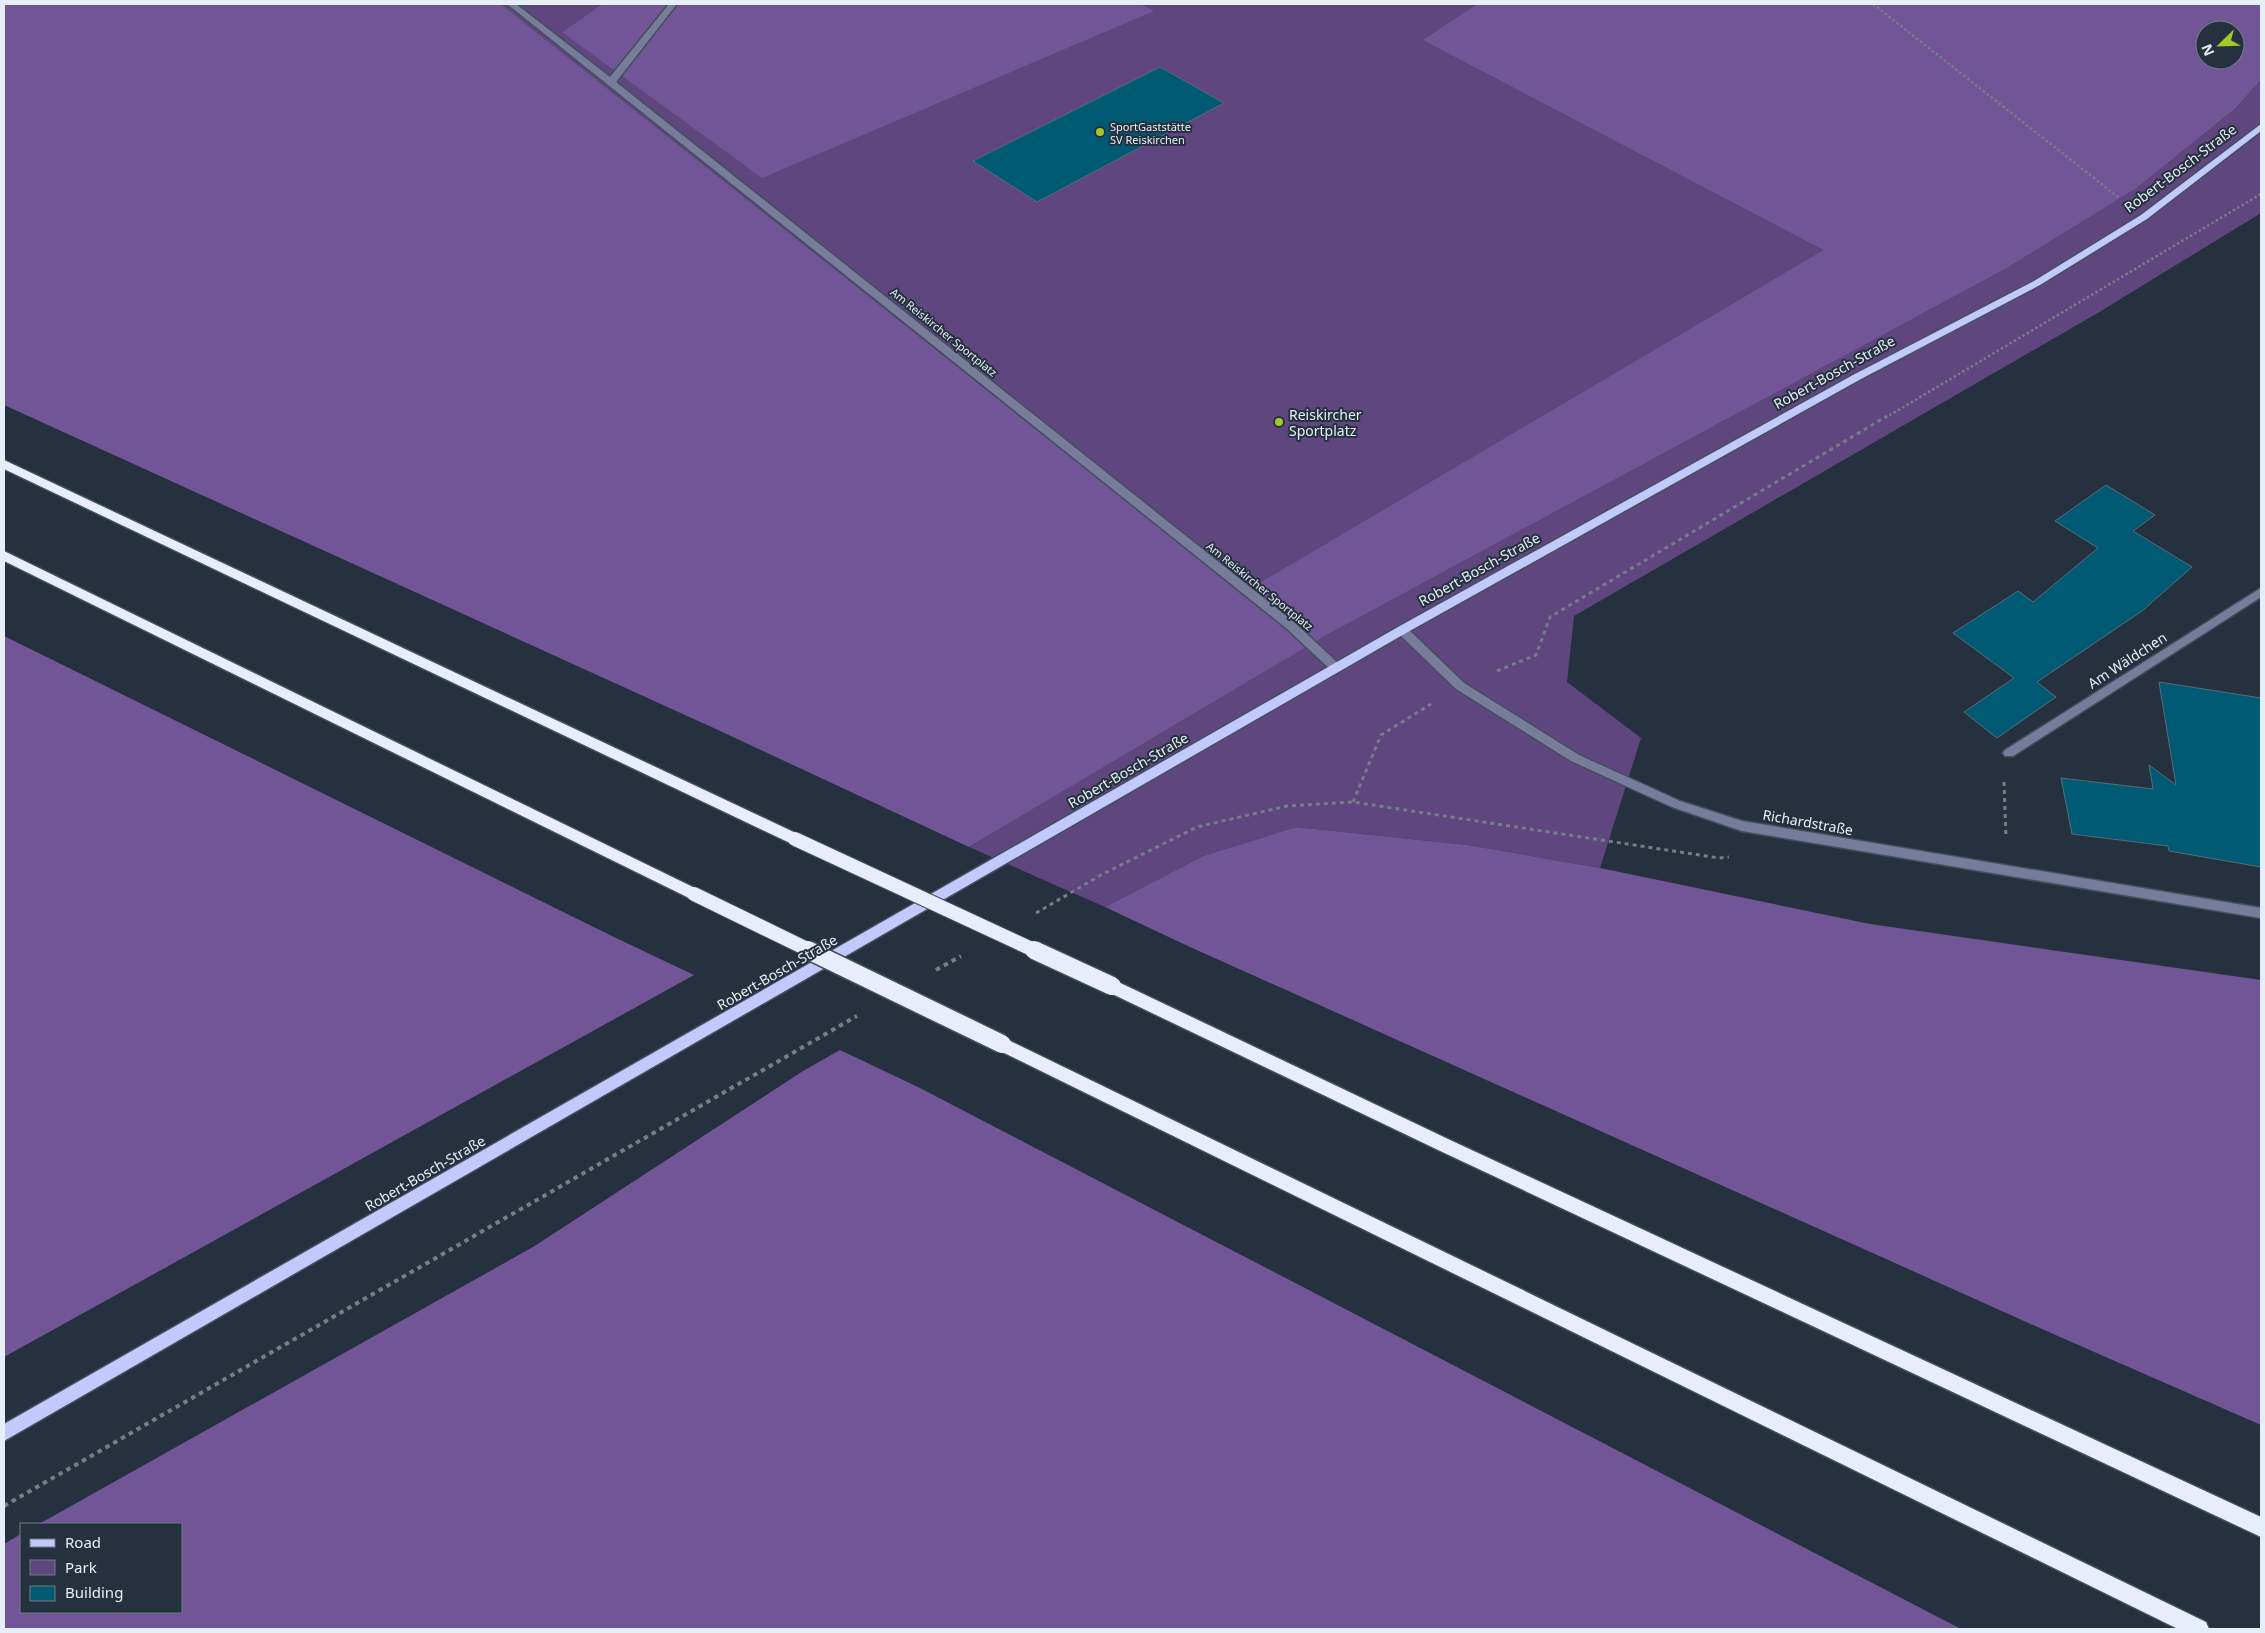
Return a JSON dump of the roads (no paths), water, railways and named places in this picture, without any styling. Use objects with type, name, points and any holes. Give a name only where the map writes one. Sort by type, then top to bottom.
[{"type":"highway","points":[[4,464],[795,839],[1112,986],[1442,1144],[2261,1527]]},
{"type":"highway","points":[[4,556],[2199,1629]]},
{"type":"main road","name":"Robert-Bosch-Straße","points":[[4,1433],[1402,630],[1857,377],[2037,283],[2144,217],[2261,127]]},
{"type":"street","name":"Am Reiskircher Sportplatz","points":[[511,4],[1290,625],[1336,668]]},
{"type":"street","points":[[611,82],[673,4]]},
{"type":"street","name":"Am Wäldchen","points":[[2009,753],[2261,592]]},
{"type":"street","name":"Richardstraße","points":[[1402,630],[1460,686],[1575,758],[1676,804],[1742,826],[2261,913]]},
{"type":"place","name":"SportGaststätte SV Reiskirchen","points":[[1100,132]]},
{"type":"place","name":"Reiskircher Sportplatz","points":[[1279,422]]}]
